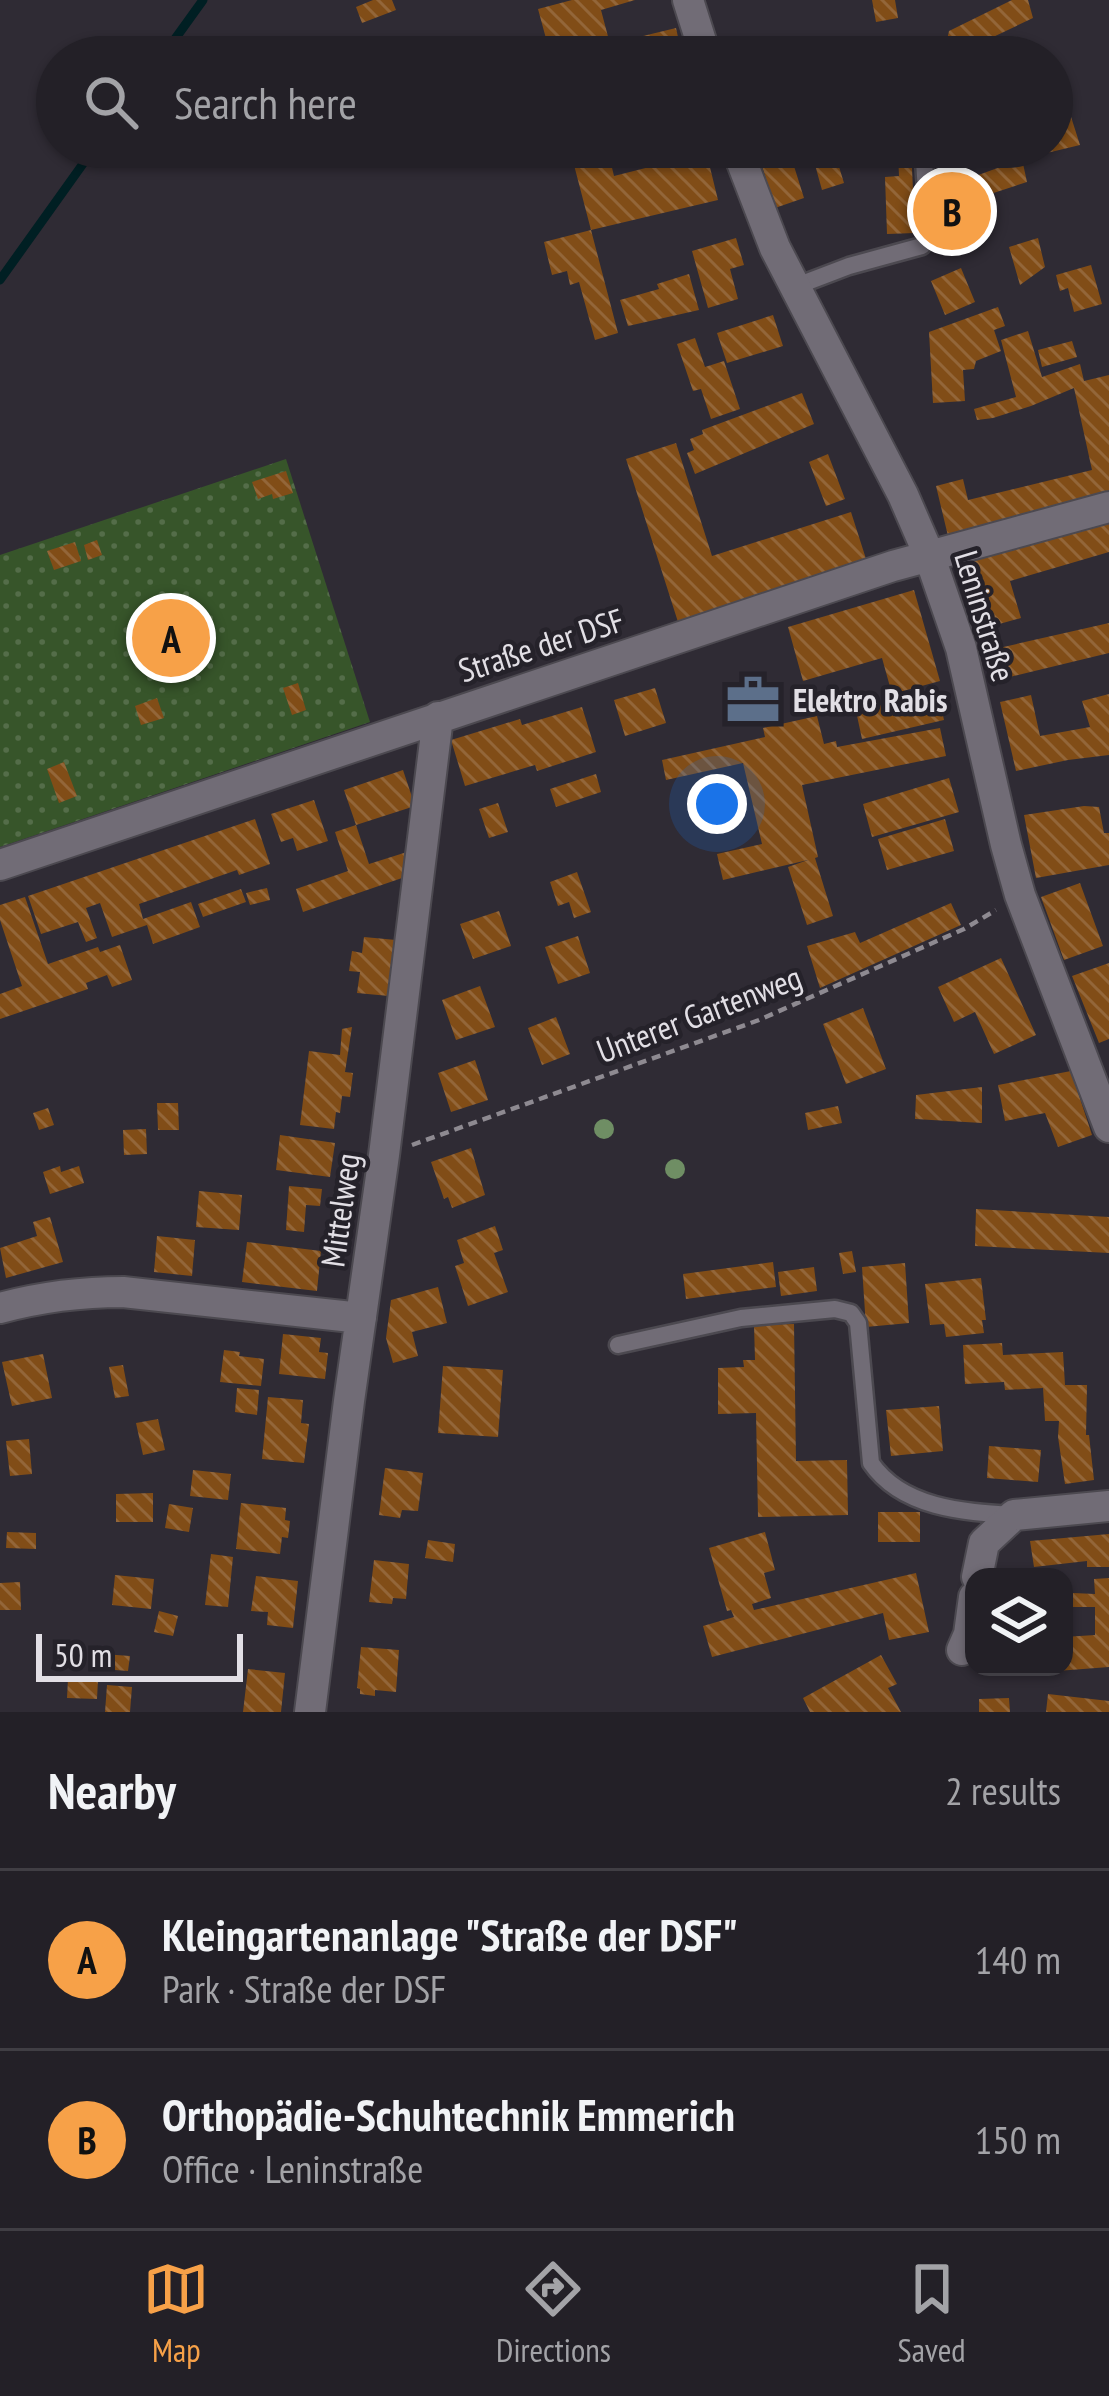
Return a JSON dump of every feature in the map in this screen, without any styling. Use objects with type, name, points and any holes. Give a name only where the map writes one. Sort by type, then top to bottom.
[{"type":"street","points":[[688,0],[699,36]]},
{"type":"street","name":"Leninstraße","points":[[744,168],[775,248],[903,495],[929,555],[962,648],[1021,895],[1109,1126]]},
{"type":"street","name":"Straße der DSF","points":[[0,866],[929,555],[1109,507]]},
{"type":"street","name":"Mittelweg","points":[[310,1712],[438,717]]},
{"type":"street","points":[[0,1307],[86,1292],[124,1292],[362,1318]]},
{"type":"street","points":[[979,1568],[984,1543],[1014,1515],[1109,1507]]},
{"type":"street","points":[[962,1650],[965,1643]]},
{"type":"lane","points":[[794,287],[922,246],[929,233],[924,168]]},
{"type":"lane","points":[[618,1345],[741,1318],[836,1309],[851,1313],[860,1341],[871,1463],[881,1477],[922,1502],[1014,1515]]},
{"type":"path","name":"Unterer Gartenweg","points":[[384,1155],[760,1020],[964,929],[1021,895]]},
{"type":"green space","points":[[286,459],[370,722],[0,847],[0,555]]},
{"type":"building","points":[[373,0],[392,0],[396,10],[362,23],[356,7]]},
{"type":"building","points":[[572,0],[635,0],[601,10],[608,36],[545,36],[538,9]]},
{"type":"building","points":[[872,0],[895,0],[898,18],[876,22]]},
{"type":"building","points":[[1012,0],[1028,0],[1033,18],[995,36],[948,36],[949,31]]},
{"type":"building","points":[[676,28],[678,36],[643,36]]},
{"type":"building","points":[[575,168],[612,168],[614,176],[646,168],[710,168],[718,200],[591,230]]},
{"type":"building","points":[[763,168],[795,168],[804,198],[775,208]]},
{"type":"building","points":[[816,168],[839,168],[844,183],[822,190]]},
{"type":"building","points":[[899,168],[912,168],[915,233],[887,234],[885,177],[899,176]]},
{"type":"building","points":[[997,168],[1024,168],[1027,182],[966,202],[967,247],[937,246],[940,189]]},
{"type":"building","points":[[591,230],[618,333],[595,340],[579,282],[570,285],[567,271],[552,275],[544,242]]},
{"type":"building","points":[[736,238],[744,265],[730,269],[738,299],[708,308],[692,251]]},
{"type":"building","points":[[1038,238],[1045,267],[1020,285],[1009,247]]},
{"type":"building","points":[[1091,265],[1102,304],[1074,312],[1068,288],[1060,291],[1056,275]]},
{"type":"building","points":[[961,268],[975,302],[945,315],[931,281]]},
{"type":"building","points":[[689,274],[699,310],[628,326],[620,300]]},
{"type":"building","points":[[998,307],[1005,326],[994,330],[1001,351],[976,361],[974,369],[963,370],[965,401],[933,403],[929,332]]},
{"type":"building","points":[[773,315],[783,346],[727,363],[717,333]]},
{"type":"building","points":[[1028,331],[1042,377],[1080,364],[1084,381],[1109,375],[1109,497],[948,536],[936,486],[963,479],[968,500],[1092,470],[1074,388],[1031,406],[977,420],[974,409],[1016,397],[1001,340]]},
{"type":"building","points":[[695,338],[705,367],[724,361],[740,409],[711,419],[701,389],[693,391],[677,344]]},
{"type":"building","points":[[1072,341],[1077,357],[1042,367],[1038,350]]},
{"type":"building","points":[[802,393],[814,424],[695,474],[687,453],[694,450],[690,439],[703,434],[702,430]]},
{"type":"building","points":[[676,443],[712,556],[851,512],[867,562],[678,622],[626,459]]},
{"type":"building","points":[[828,454],[845,499],[826,506],[809,462]]},
{"type":"building","points":[[286,471],[293,493],[258,499],[252,482]]},
{"type":"building","points":[[1109,520],[1109,552],[1010,581],[1021,618],[985,628],[965,561]]},
{"type":"building","points":[[97,540],[102,555],[88,560],[84,545]]},
{"type":"building","points":[[75,542],[81,561],[54,570],[47,551]]},
{"type":"building","points":[[914,590],[940,681],[892,694],[882,658],[803,681],[788,627]]},
{"type":"building","points":[[1109,623],[1109,653],[997,680],[990,650]]},
{"type":"building","points":[[298,683],[306,710],[292,715],[283,688]]},
{"type":"building","points":[[655,688],[666,723],[625,736],[614,700]]},
{"type":"building","points":[[1109,694],[1109,755],[1016,771],[1000,702],[1031,695],[1040,736],[1090,727],[1082,701]]},
{"type":"building","points":[[939,697],[944,720],[862,739],[856,711]]},
{"type":"building","points":[[157,698],[164,718],[141,725],[135,706]]},
{"type":"building","points":[[582,707],[596,752],[465,786],[451,740]]},
{"type":"building","points":[[817,716],[824,744],[836,741],[837,747],[940,728],[946,756],[802,785],[815,858],[833,916],[807,925],[788,867],[808,860],[723,880],[717,854],[762,844],[743,763],[666,780],[662,760],[765,737],[763,728]]},
{"type":"building","points":[[64,762],[77,796],[59,803],[47,769]]},
{"type":"building","points":[[403,770],[415,806],[356,825],[344,790]]},
{"type":"building","points":[[596,774],[601,792],[556,807],[550,789]]},
{"type":"building","points":[[949,778],[959,812],[872,837],[863,804]]},
{"type":"building","points":[[314,800],[328,841],[297,851],[293,838],[281,842],[271,814]]},
{"type":"building","points":[[498,803],[508,832],[489,838],[479,809]]},
{"type":"building","points":[[1099,807],[1104,833],[1109,833],[1109,865],[1036,878],[1024,815]]},
{"type":"building","points":[[255,819],[270,864],[239,875],[237,870],[139,904],[143,919],[191,902],[200,927],[153,944],[147,925],[112,937],[100,903],[86,908],[97,938],[86,942],[78,922],[41,934],[28,896]]},
{"type":"building","points":[[945,819],[954,851],[887,870],[878,839]]},
{"type":"building","points":[[356,825],[369,864],[407,852],[405,877],[303,912],[296,889],[348,871],[335,832]]},
{"type":"building","points":[[577,872],[591,912],[574,918],[569,902],[558,906],[550,882]]},
{"type":"building","points":[[1080,883],[1103,946],[1064,960],[1041,897]]},
{"type":"building","points":[[267,888],[270,900],[250,905],[246,893]]},
{"type":"building","points":[[241,889],[246,902],[203,917],[198,904]]},
{"type":"building","points":[[25,897],[48,964],[98,947],[100,952],[120,945],[132,980],[112,987],[107,975],[86,983],[88,989],[0,1019],[0,994],[22,986],[0,920],[0,905]]},
{"type":"building","points":[[951,903],[961,925],[820,988],[807,946],[855,932],[860,943]]},
{"type":"building","points":[[499,911],[511,946],[473,959],[460,924]]},
{"type":"building","points":[[578,936],[590,973],[558,984],[545,947]]},
{"type":"building","points":[[364,937],[396,940],[389,996],[357,993],[360,972],[349,971],[352,951],[362,953]]},
{"type":"building","points":[[1001,958],[1036,1035],[994,1054],[975,1012],[954,1022],[938,987]]},
{"type":"building","points":[[1109,963],[1109,1039],[1099,1043],[1072,976]]},
{"type":"building","points":[[480,986],[495,1027],[456,1040],[442,1000]]},
{"type":"building","points":[[863,1008],[886,1069],[846,1084],[823,1024]]},
{"type":"building","points":[[556,1017],[570,1054],[542,1065],[528,1028]]},
{"type":"building","points":[[352,1027],[345,1072],[353,1073],[350,1097],[342,1096],[334,1129],[300,1125],[309,1051],[340,1055],[342,1029]]},
{"type":"building","points":[[475,1060],[488,1100],[451,1112],[438,1073]]},
{"type":"building","points":[[1071,1071],[1092,1135],[1058,1147],[1045,1113],[1005,1121],[998,1085]]},
{"type":"building","points":[[982,1087],[982,1123],[915,1119],[916,1095]]},
{"type":"building","points":[[157,1103],[178,1103],[179,1130],[158,1130]]},
{"type":"building","points":[[838,1106],[842,1123],[808,1130],[805,1113]]},
{"type":"building","points":[[48,1108],[54,1125],[39,1130],[33,1113]]},
{"type":"building","points":[[146,1129],[147,1154],[124,1155],[123,1130]]},
{"type":"building","points":[[280,1135],[335,1143],[330,1177],[276,1170]]},
{"type":"building","points":[[471,1148],[485,1195],[452,1208],[431,1162]]},
{"type":"building","points":[[60,1166],[61,1172],[79,1166],[84,1183],[50,1194],[43,1172]]},
{"type":"building","points":[[289,1186],[322,1189],[320,1206],[306,1205],[304,1232],[286,1230]]},
{"type":"building","points":[[199,1191],[242,1195],[239,1230],[196,1227]]},
{"type":"building","points":[[976,1209],[1109,1217],[1109,1253],[975,1246]]},
{"type":"building","points":[[50,1217],[63,1262],[6,1278],[0,1248],[37,1236],[33,1222]]},
{"type":"building","points":[[495,1226],[503,1250],[494,1253],[508,1292],[468,1306],[455,1266],[464,1263],[457,1240]]},
{"type":"building","points":[[157,1236],[195,1240],[192,1276],[154,1272]]},
{"type":"building","points":[[247,1242],[321,1251],[317,1291],[242,1282]]},
{"type":"building","points":[[852,1251],[856,1272],[843,1274],[839,1253]]},
{"type":"building","points":[[773,1262],[776,1287],[686,1299],[683,1274]]},
{"type":"building","points":[[905,1263],[909,1323],[866,1327],[862,1267]]},
{"type":"building","points":[[814,1267],[817,1291],[781,1296],[778,1272]]},
{"type":"building","points":[[981,1278],[984,1333],[946,1337],[944,1324],[930,1325],[925,1284]]},
{"type":"building","points":[[438,1287],[447,1323],[412,1332],[418,1356],[393,1363],[386,1338],[391,1300]]},
{"type":"building","points":[[794,1324],[796,1461],[847,1460],[848,1515],[758,1517],[756,1413],[718,1414],[718,1368],[744,1367],[743,1360],[755,1360],[754,1325]]},
{"type":"building","points":[[283,1334],[321,1338],[319,1352],[328,1353],[325,1379],[279,1374]]},
{"type":"building","points":[[1002,1343],[1003,1355],[1063,1352],[1065,1385],[1087,1385],[1086,1435],[1094,1480],[1065,1484],[1059,1421],[1045,1421],[1043,1388],[1005,1390],[1004,1382],[965,1384],[963,1345]]},
{"type":"building","points":[[224,1350],[264,1359],[261,1386],[220,1382]]},
{"type":"building","points":[[43,1354],[52,1398],[12,1406],[2,1362]]},
{"type":"building","points":[[123,1365],[129,1396],[115,1398],[109,1367]]},
{"type":"building","points":[[443,1366],[503,1370],[498,1437],[438,1433]]},
{"type":"building","points":[[237,1388],[259,1390],[257,1415],[235,1412]]},
{"type":"building","points":[[268,1397],[303,1400],[301,1423],[309,1424],[304,1463],[262,1459]]},
{"type":"building","points":[[939,1406],[943,1451],[891,1456],[886,1410]]},
{"type":"building","points":[[158,1419],[165,1450],[143,1455],[136,1423]]},
{"type":"building","points":[[29,1439],[32,1474],[10,1476],[6,1441]]},
{"type":"building","points":[[989,1446],[1041,1450],[1038,1482],[987,1478]]},
{"type":"building","points":[[385,1468],[423,1473],[418,1511],[402,1510],[400,1518],[379,1515]]},
{"type":"building","points":[[193,1470],[231,1474],[228,1500],[190,1496]]},
{"type":"building","points":[[153,1493],[153,1522],[116,1522],[116,1494]]},
{"type":"building","points":[[241,1503],[286,1508],[288,1538],[282,1537],[280,1554],[236,1549]]},
{"type":"building","points":[[169,1504],[193,1508],[189,1532],[165,1528]]},
{"type":"building","points":[[878,1512],[920,1512],[920,1542],[878,1542]]},
{"type":"building","points":[[7,1532],[36,1533],[36,1549],[6,1548]]},
{"type":"building","points":[[765,1532],[775,1570],[764,1573],[771,1598],[752,1604],[754,1610],[916,1573],[929,1632],[889,1640],[883,1613],[712,1657],[703,1626],[734,1617],[727,1611],[709,1548]]},
{"type":"building","points":[[1109,1534],[1109,1567],[1087,1567],[1087,1561],[1034,1567],[1030,1541]]},
{"type":"building","points":[[428,1540],[455,1544],[453,1562],[425,1558]]},
{"type":"building","points":[[211,1554],[233,1557],[228,1607],[205,1605]]},
{"type":"building","points":[[374,1560],[409,1564],[406,1599],[393,1598],[392,1604],[369,1602]]},
{"type":"building","points":[[115,1575],[154,1579],[151,1609],[112,1605]]},
{"type":"building","points":[[256,1576],[298,1581],[293,1628],[267,1625],[268,1612],[251,1611]]},
{"type":"building","points":[[1109,1578],[1109,1667],[1073,1670],[1073,1636],[1095,1635],[1095,1607],[1073,1607],[1073,1593],[1095,1594],[1094,1579]]},
{"type":"building","points":[[20,1582],[21,1610],[0,1610],[0,1583]]},
{"type":"building","points":[[159,1611],[178,1616],[173,1636],[154,1632]]},
{"type":"building","points":[[361,1647],[399,1650],[396,1692],[360,1694]]},
{"type":"building","points":[[103,1654],[130,1656],[128,1671],[102,1669]]},
{"type":"building","points":[[881,1655],[897,1684],[888,1688],[901,1712],[810,1712],[803,1698]]},
{"type":"building","points":[[248,1669],[285,1673],[281,1712],[243,1712]]},
{"type":"building","points":[[68,1679],[98,1680],[97,1699],[67,1698]]},
{"type":"building","points":[[107,1685],[132,1687],[130,1712],[105,1712]]},
{"type":"building","points":[[1048,1694],[1109,1701],[1109,1712],[1046,1712]]},
{"type":"building","points":[[1009,1698],[1010,1712],[979,1712],[979,1699]]},
{"type":"waterway","points":[[177,36],[203,0]]},
{"type":"waterway","points":[[0,280],[80,168]]},
{"type":"place","name":"Orthopädie-Schuhtechnik Emmerich","points":[[952,211]]},
{"type":"place","name":"Kleingartenanlage \"Straße der DSF\"","points":[[171,638]]},
{"type":"place","name":"Elektro Rabis","points":[[753,700]]}]
